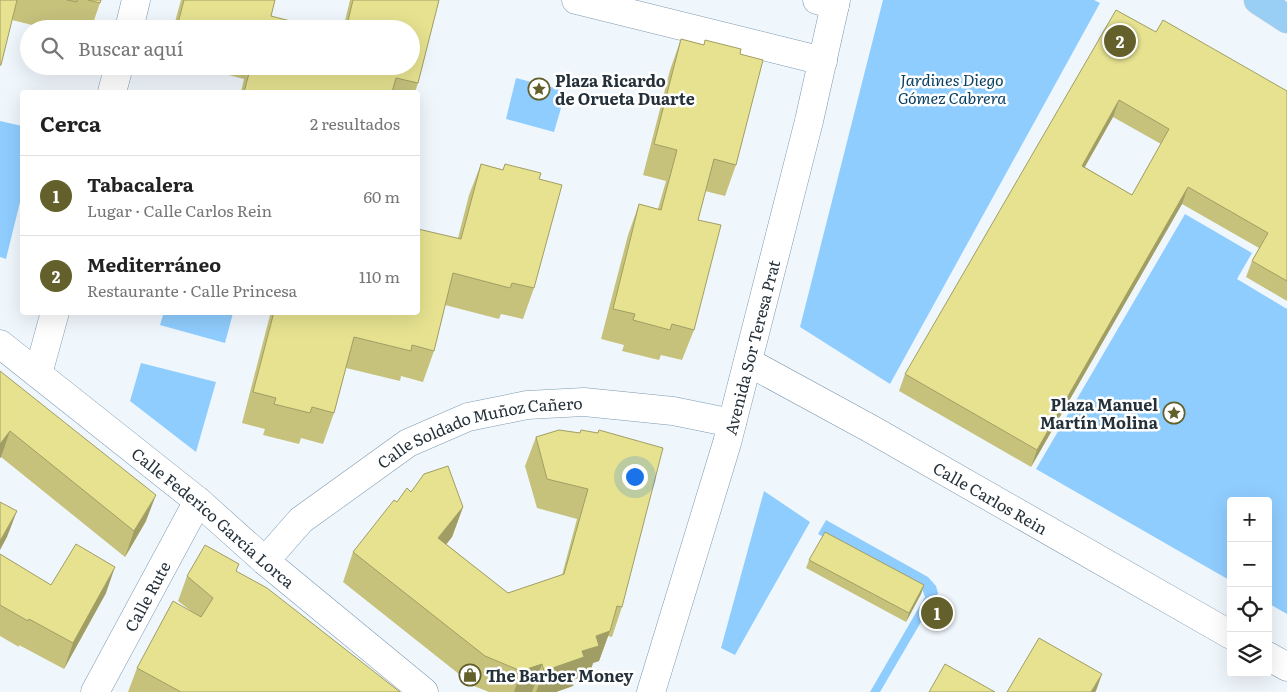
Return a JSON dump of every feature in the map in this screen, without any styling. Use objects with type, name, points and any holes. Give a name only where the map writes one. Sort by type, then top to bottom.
[{"type":"main road","points":[[1258,0],[1287,19]]},
{"type":"street","points":[[131,20],[136,0]]},
{"type":"street","points":[[576,0],[823,61]]},
{"type":"street","name":"Avenida Sor Teresa Prat","points":[[651,692],[732,423],[748,362],[823,61],[830,2]]},
{"type":"street","points":[[113,90],[117,75]]},
{"type":"street","points":[[38,374],[54,315]]},
{"type":"street","name":"Calle Federico García Lorca","points":[[0,344],[198,501],[265,562],[424,692]]},
{"type":"street","name":"Calle Carlos Rein","points":[[748,362],[896,443],[1227,633]]},
{"type":"street","name":"Calle Soldado Muñoz Cañero","points":[[265,562],[301,520],[408,442],[468,417],[527,405],[584,402],[673,411],[732,423]]},
{"type":"street","name":"Calle Rute","points":[[95,692],[198,501]]},
{"type":"street","points":[[1272,658],[1287,667]]},
{"type":"green space","name":"Jardines Diego Gómez Cabrera","points":[[883,0],[1094,0],[1100,3],[890,384],[800,327]]},
{"type":"green space","points":[[516,78],[566,91],[554,132],[506,119]]},
{"type":"green space","points":[[0,121],[20,126],[20,202],[6,259],[0,257]]},
{"type":"green space","name":"Plaza Manuel Martín Molina","points":[[1185,214],[1252,253],[1237,279],[1287,309],[1287,614],[1272,605],[1272,497],[1227,497],[1227,579],[1036,469]]},
{"type":"green space","points":[[163,315],[232,315],[225,343],[160,325]]},
{"type":"green space","points":[[141,363],[216,382],[196,452],[130,401]]},
{"type":"green space","points":[[764,491],[810,522],[735,655],[721,648]]},
{"type":"green space","points":[[826,520],[928,577],[936,586],[938,593],[880,692],[870,692],[925,597],[922,589],[818,534]]},
{"type":"building","points":[[0,0],[17,0],[1,65],[0,65]]},
{"type":"building","points":[[88,0],[101,0],[100,3]]},
{"type":"building","points":[[184,0],[275,0],[271,16],[286,20],[179,20]]},
{"type":"building","points":[[353,0],[439,0],[418,83],[396,78],[393,90],[245,90],[249,75],[420,75],[420,20],[348,20]]},
{"type":"building","points":[[1116,10],[1156,32],[1163,20],[1287,91],[1287,281],[1252,261],[1268,233],[1188,187],[1037,450],[905,374]],"holes":[[[1119,100],[1169,129],[1132,195],[1082,166]]]},
{"type":"building","points":[[681,39],[704,45],[705,40],[741,49],[740,54],[763,60],[736,165],[714,159],[698,220],[721,225],[694,330],[672,324],[670,330],[633,320],[635,314],[613,309],[639,204],[661,210],[677,150],[654,144]]},
{"type":"building","points":[[481,164],[503,170],[505,164],[541,173],[539,179],[562,185],[534,288],[512,283],[510,288],[453,273],[434,351],[412,345],[411,351],[354,337],[334,413],[312,407],[310,413],[274,404],[276,398],[253,392],[273,315],[420,315],[420,229],[461,239]]},
{"type":"building","points":[[0,371],[156,495],[134,531],[10,431],[0,444]]},
{"type":"building","points":[[559,430],[580,433],[581,430],[598,433],[599,430],[663,448],[622,607],[617,606],[610,631],[596,636],[599,646],[582,651],[584,657],[544,671],[542,664],[521,671],[485,656],[353,552],[394,500],[397,502],[407,488],[411,492],[424,474],[448,466],[463,507],[438,538],[508,593],[564,574],[588,489],[547,479],[536,437]]},
{"type":"building","points":[[0,502],[17,511],[0,541]]},
{"type":"building","points":[[825,532],[924,585],[909,613],[809,560]]},
{"type":"building","points":[[76,544],[115,567],[73,643],[0,605],[0,554],[51,585]]},
{"type":"building","points":[[205,545],[239,564],[236,571],[267,588],[400,692],[181,692],[137,668],[173,601],[201,617],[213,598],[187,576]]},
{"type":"building","points":[[1039,638],[1102,674],[1091,692],[1007,692]]},
{"type":"building","points":[[945,664],[995,692],[929,692]]},
{"type":"place","name":"Mediterráneo","points":[[1120,41]]},
{"type":"place","name":"Plaza Ricardo de Orueta Duarte","points":[[539,89]]},
{"type":"place","name":"Plaza Manuel Martín Molina","points":[[1174,413]]},
{"type":"place","name":"Tabacalera","points":[[937,613]]},
{"type":"place","name":"The Barber Money","points":[[470,675]]}]
